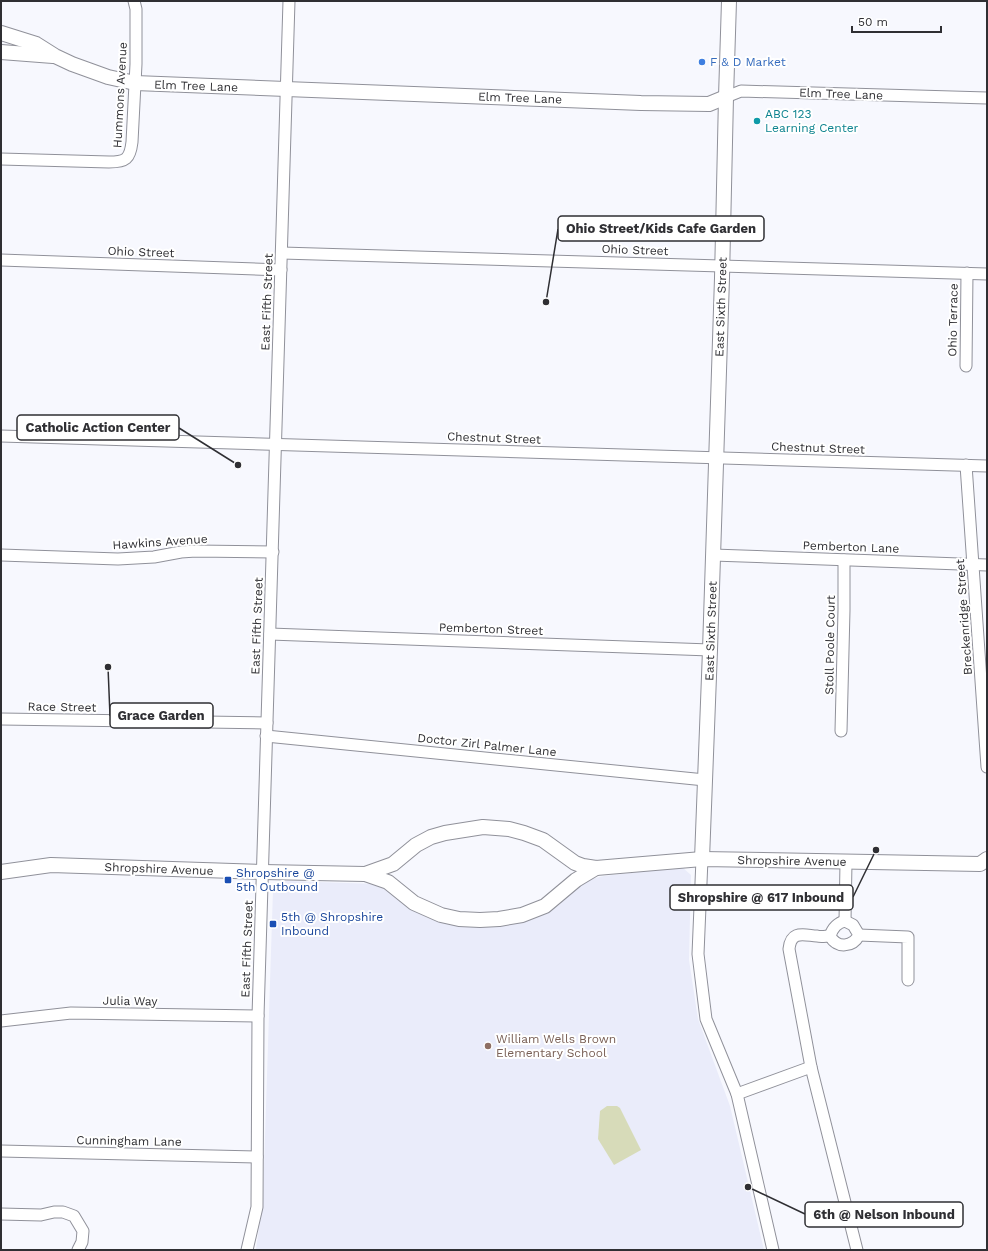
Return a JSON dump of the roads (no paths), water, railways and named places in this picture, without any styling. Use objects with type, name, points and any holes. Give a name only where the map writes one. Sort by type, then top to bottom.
[{"type":"street","name":"Hummons Avenue","points":[[1,159],[121,162],[127,158],[131,153],[135,83],[136,9],[134,1]]},
{"type":"street","name":"East Fifth Street","points":[[248,1250],[257,1207],[258,1016],[289,1]]},
{"type":"street","name":"East Sixth Street","points":[[729,1],[710,650],[698,954],[706,1019],[737,1094],[773,1250]]},
{"type":"street","name":"Elm Tree Lane","points":[[1,33],[36,44],[55,56],[72,64],[108,77],[135,83],[641,103],[709,104],[741,91],[987,98]]},
{"type":"street","name":"Elm Tree Lane","points":[[1,52],[55,56]]},
{"type":"street","name":"Ohio Street","points":[[282,253],[987,274]]},
{"type":"street","name":"Ohio Street","points":[[1,260],[281,270]]},
{"type":"street","name":"Ohio Terrace","points":[[966,366],[967,273]]},
{"type":"street","name":"Chestnut Street","points":[[1,436],[987,466]]},
{"type":"street","name":"Breckenridge Street","points":[[966,465],[987,767]]},
{"type":"street","name":"Hawkins Avenue","points":[[1,555],[118,559],[154,557],[196,551],[273,552]]},
{"type":"street","name":"Pemberton Lane","points":[[713,555],[987,565]]},
{"type":"street","name":"Stoll Poole Court","points":[[841,731],[844,560]]},
{"type":"street","name":"Pemberton Street","points":[[270,634],[710,650]]},
{"type":"street","name":"Race Street","points":[[1,719],[266,722]]},
{"type":"street","name":"Doctor Zirl Palmer Lane","points":[[266,736],[705,780]]},
{"type":"street","name":"Shropshire Avenue","points":[[365,874],[393,864],[416,845],[431,837],[445,832],[483,827],[509,829],[524,833],[543,840],[575,863],[596,868],[702,859],[980,864],[987,859]]},
{"type":"street","name":"Shropshire Avenue","points":[[561,853],[569,866],[570,878],[566,888]]},
{"type":"street","name":"Shropshire Avenue","points":[[403,893],[395,880],[396,869],[404,855]]},
{"type":"street","points":[[845,921],[846,862]]},
{"type":"street","name":"Shropshire Avenue","points":[[1,872],[50,865],[365,874],[388,882],[414,903],[441,915],[460,919],[499,920],[522,915],[545,906],[576,880],[596,868]]},
{"type":"street","points":[[830,936],[834,926],[845,921],[853,925],[859,935]]},
{"type":"street","points":[[830,936],[819,937],[800,934],[790,942],[789,949],[811,1067],[856,1250]]},
{"type":"street","points":[[830,936],[833,941],[838,944],[845,945],[855,942],[859,935]]},
{"type":"street","points":[[859,935],[908,937],[908,980]]},
{"type":"street","name":"Julia Way","points":[[1,1021],[71,1013],[258,1016]]},
{"type":"street","points":[[737,1094],[811,1067]]},
{"type":"street","name":"Cunningham Lane","points":[[1,1151],[257,1157]]},
{"type":"street","points":[[1,1214],[41,1215],[54,1212],[63,1212],[74,1216],[83,1231],[82,1242],[78,1250]]},
{"type":"place","name":"F & D Market","points":[[702,62]]},
{"type":"place","name":"ABC 123 Learning Center","points":[[757,121]]},
{"type":"place","name":"Ohio Street/Kids Cafe Garden","points":[[546,302]]},
{"type":"place","name":"Catholic Action Center","points":[[238,465]]},
{"type":"place","name":"Grace Garden","points":[[108,667]]},
{"type":"place","name":"Shropshire @ 617 Inbound","points":[[876,850]]},
{"type":"place","name":"Shropshire @ 5th Outbound","points":[[228,880]]},
{"type":"place","name":"5th @ Shropshire Inbound","points":[[273,924]]},
{"type":"place","name":"William Wells Brown Elementary School","points":[[488,1046]]},
{"type":"place","name":"6th @ Nelson Inbound","points":[[748,1187]]}]
